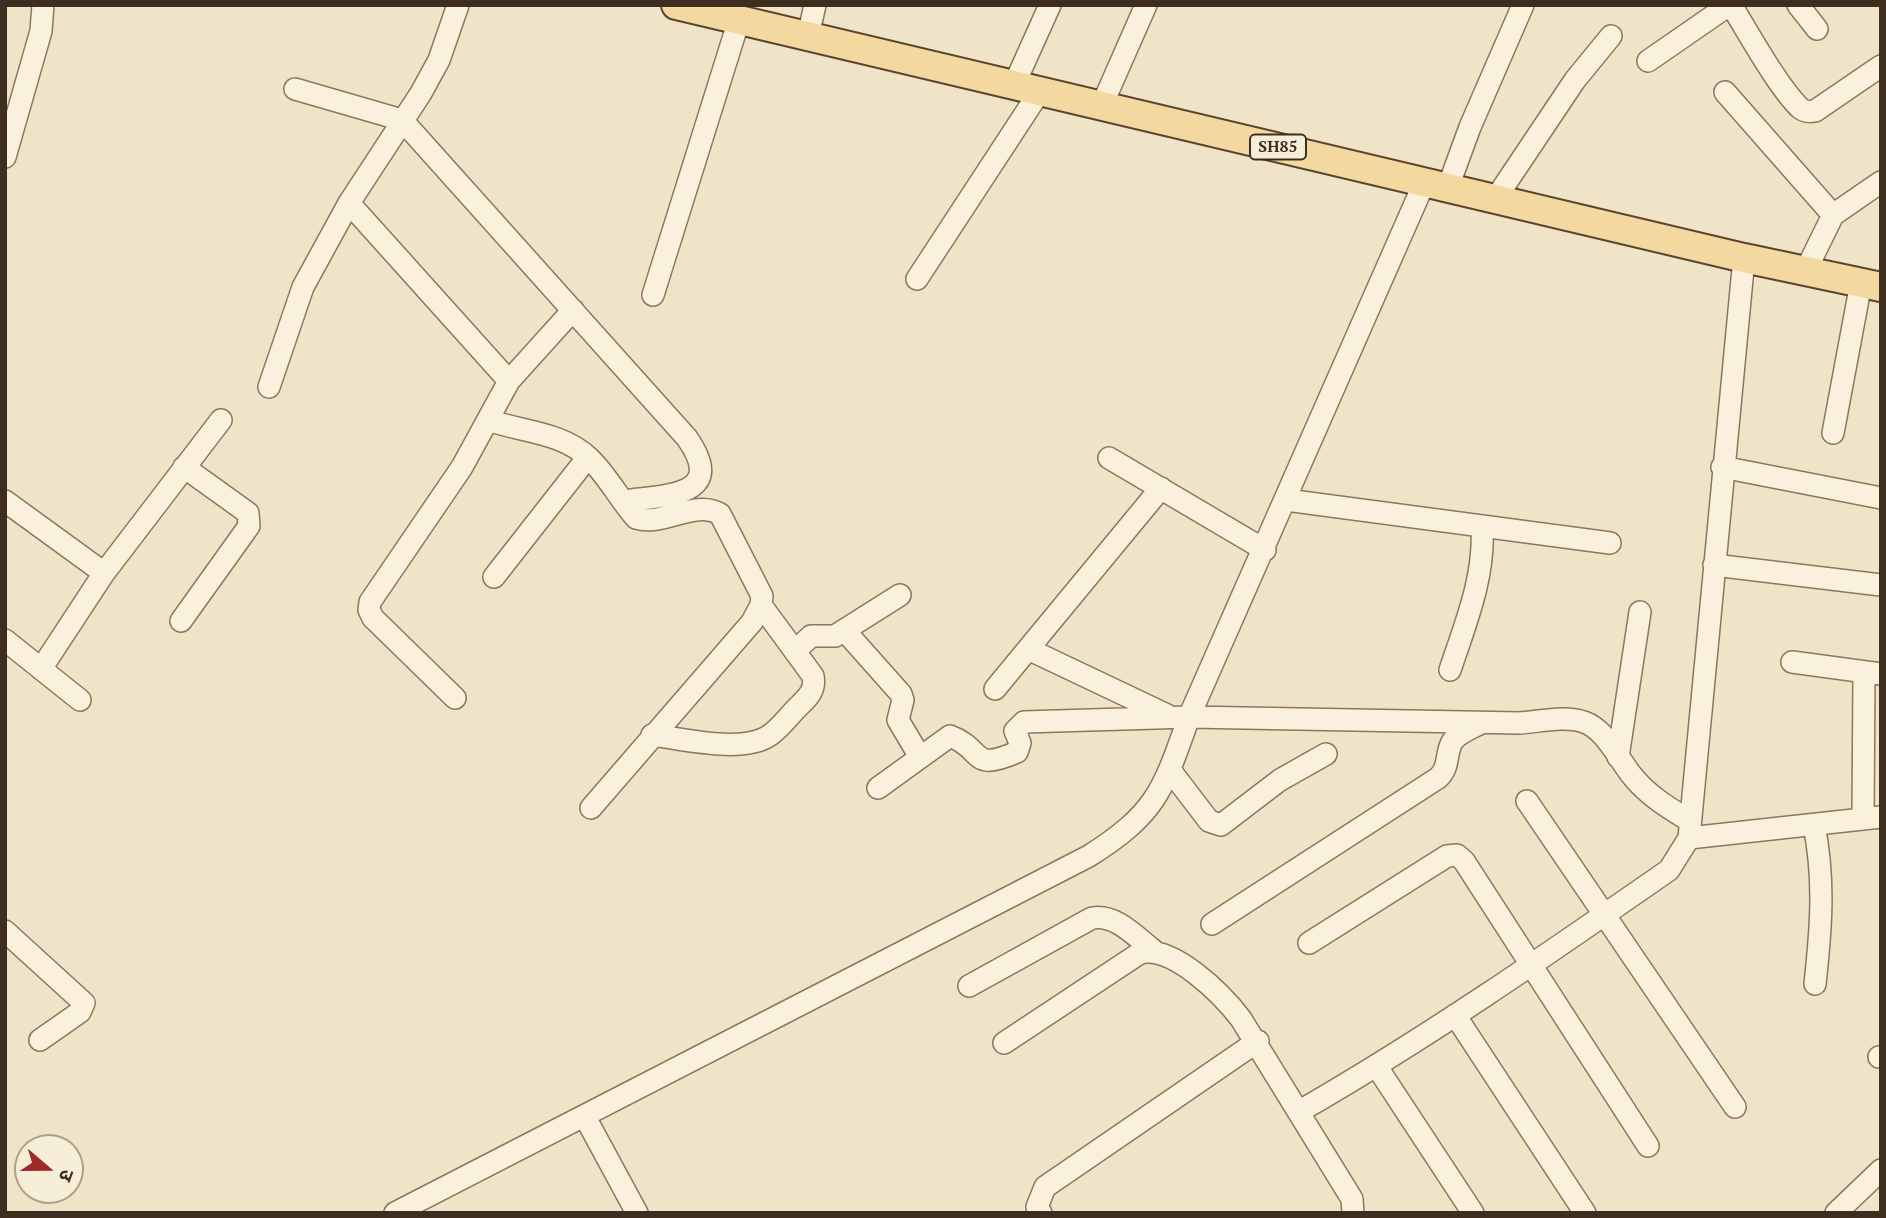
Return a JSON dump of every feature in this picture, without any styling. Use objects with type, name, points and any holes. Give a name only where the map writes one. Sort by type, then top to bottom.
[{"type":"main road","name":"SH85","points":[[676,5],[724,13],[808,36],[1027,88],[1744,258],[1871,285]]},
{"type":"street","points":[[5,157],[41,31],[43,5]]},
{"type":"street","points":[[41,31],[55,5]]},
{"type":"street","points":[[269,387],[303,288],[349,203],[439,60],[458,5]]},
{"type":"street","points":[[808,36],[815,5]]},
{"type":"street","points":[[917,279],[1027,88],[1050,5]]},
{"type":"street","points":[[1102,105],[1146,5]]},
{"type":"street","points":[[395,1213],[1089,856],[1143,817],[1158,796],[1170,770],[1180,717],[1265,550],[1286,500],[1437,184],[1470,127],[1523,5]]},
{"type":"street","points":[[1648,61],[1730,5],[1774,72],[1800,108],[1807,113],[1815,111],[1881,66]]},
{"type":"street","points":[[1798,5],[1817,29]]},
{"type":"street","points":[[653,295],[724,13]]},
{"type":"street","points":[[1496,198],[1575,80],[1611,36]]},
{"type":"street","points":[[295,89],[402,120],[700,456],[702,470],[697,484],[685,492],[624,501]]},
{"type":"street","points":[[1725,92],[1833,215]]},
{"type":"street","points":[[1805,270],[1833,215],[1881,182]]},
{"type":"street","points":[[349,203],[509,381]]},
{"type":"street","points":[[1300,1111],[1377,1067],[1669,870],[1689,830],[1744,258]]},
{"type":"street","points":[[1833,433],[1871,285]]},
{"type":"street","points":[[455,698],[369,610],[370,602],[429,519],[509,381],[573,310]]},
{"type":"street","points":[[41,669],[104,573],[221,421]]},
{"type":"street","points":[[488,421],[545,434],[569,444],[588,457],[636,518],[644,521],[703,509],[720,514],[762,596],[761,606],[751,622],[591,808]]},
{"type":"street","points":[[494,578],[588,457]]},
{"type":"street","points":[[1109,458],[1265,550]]},
{"type":"street","points":[[181,621],[249,526],[250,518],[248,513],[184,467]]},
{"type":"street","points":[[1722,467],[1881,498]]},
{"type":"street","points":[[995,689],[1161,488]]},
{"type":"street","points":[[1286,500],[1610,542]]},
{"type":"street","points":[[5,502],[104,573]]},
{"type":"street","points":[[1450,670],[1482,564],[1482,526]]},
{"type":"street","points":[[1714,565],[1881,585]]},
{"type":"street","points":[[795,651],[811,636],[835,636],[845,631],[900,595]]},
{"type":"street","points":[[652,735],[732,744],[755,743],[770,735],[810,694],[815,685],[813,676],[761,606]]},
{"type":"street","points":[[1618,757],[1640,612]]},
{"type":"street","points":[[845,631],[901,694],[903,700],[898,720],[920,757]]},
{"type":"street","points":[[5,640],[80,700]]},
{"type":"street","points":[[1028,649],[1180,717]]},
{"type":"street","points":[[878,788],[950,736],[960,740],[974,756],[995,761],[1017,752],[1020,743],[1015,731],[1024,722],[1180,717],[1585,722],[1602,736],[1657,802],[1689,830],[1814,825],[1872,818],[1872,673],[1793,662]]},
{"type":"street","points":[[1212,924],[1438,778],[1445,771],[1451,744],[1483,722]]},
{"type":"street","points":[[1170,770],[1209,821],[1222,825],[1280,780],[1326,754]]},
{"type":"street","points":[[1527,801],[1735,1107]]},
{"type":"street","points":[[1814,825],[1822,865],[1823,896],[1815,984]]},
{"type":"street","points":[[1309,943],[1447,856],[1457,855],[1464,861],[1648,1146]]},
{"type":"street","points":[[969,986],[1092,918],[1103,916],[1115,921],[1153,950],[1176,961],[1226,999],[1258,1041],[1300,1111],[1352,1199],[1353,1213]]},
{"type":"street","points":[[5,931],[84,1003],[80,1012],[40,1040]]},
{"type":"street","points":[[1004,1043],[1140,953],[1153,950]]},
{"type":"street","points":[[1455,1015],[1585,1213]]},
{"type":"street","points":[[1041,1213],[1037,1207],[1039,1196],[1045,1187],[1258,1041]]},
{"type":"street","points":[[1377,1067],[1473,1213]]},
{"type":"street","points":[[585,1117],[637,1213]]},
{"type":"street","points":[[1836,1213],[1881,1170]]}]
